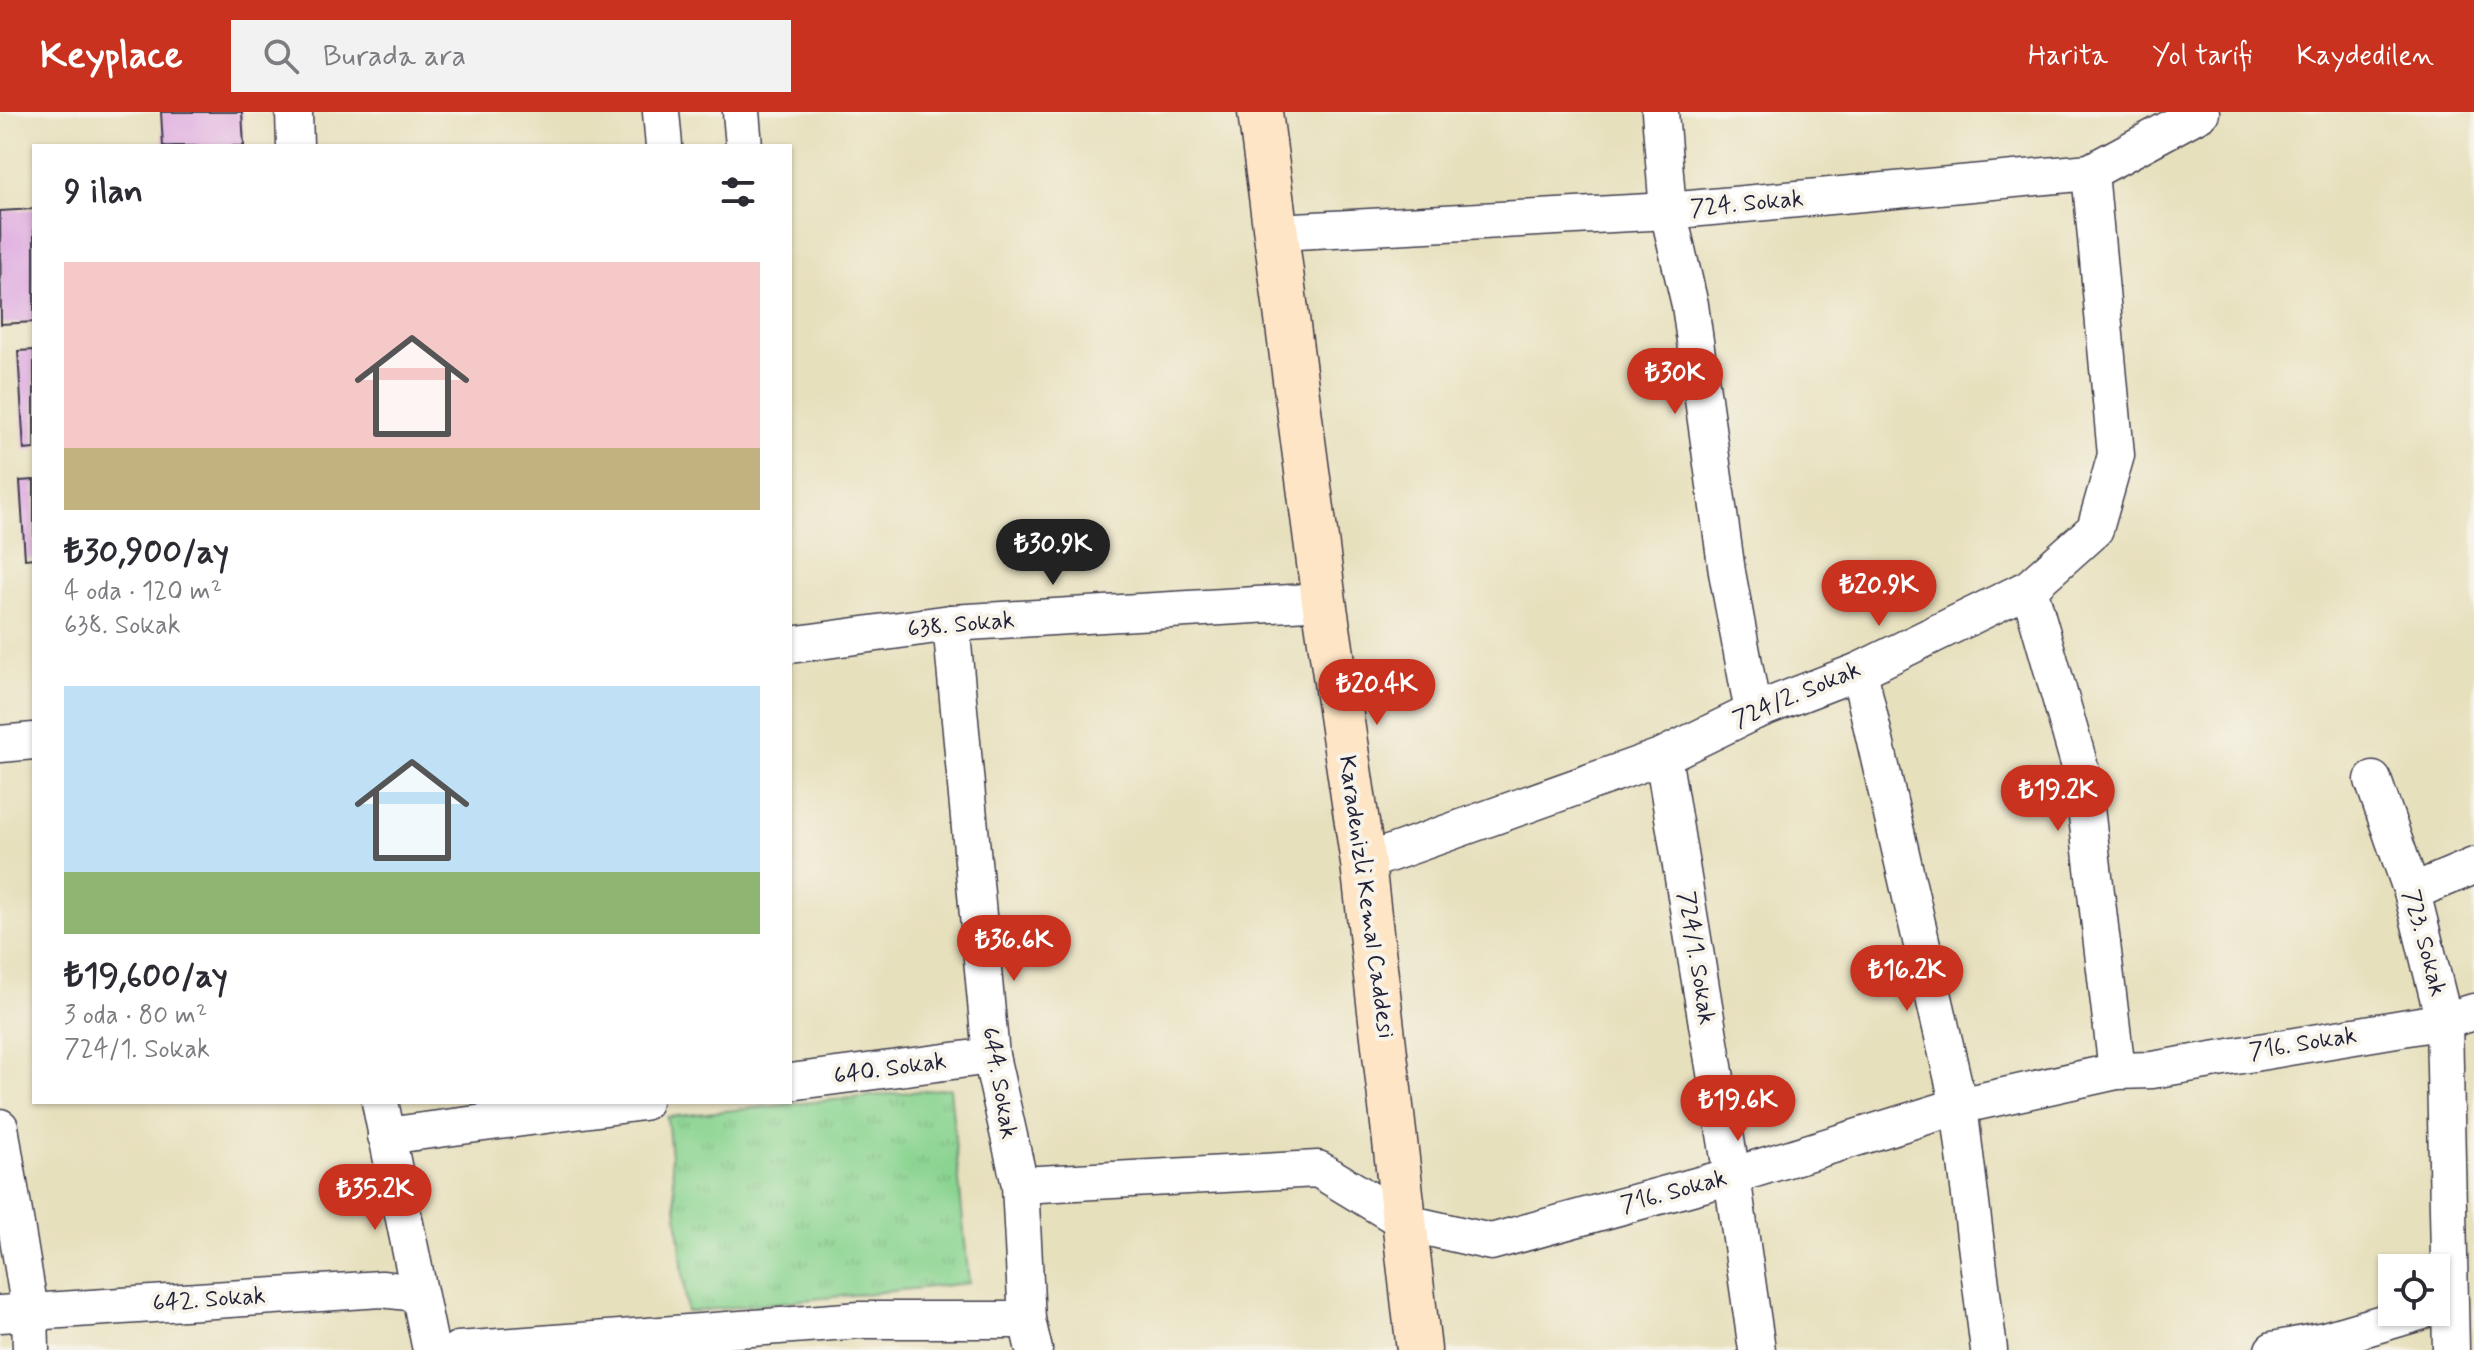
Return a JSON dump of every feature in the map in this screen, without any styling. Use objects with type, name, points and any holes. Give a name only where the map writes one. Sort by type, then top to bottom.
[{"type":"street","points":[[294,112],[295,144]]},
{"type":"street","points":[[661,112],[664,144]]},
{"type":"street","points":[[741,112],[744,144]]},
{"type":"street","name":"Karadenizli Kemal Caddesi","points":[[1260,112],[1324,601],[1363,863],[1407,1223],[1419,1350]]},
{"type":"street","points":[[1660,112],[1668,211],[1690,305],[1727,572],[1753,712]]},
{"type":"street","name":"724. Sokak","points":[[1277,232],[1668,211],[2090,172],[2194,114]]},
{"type":"street","name":"724/2. Sokak","points":[[1363,863],[1663,756],[1753,712],[1859,671],[2029,588],[2095,529],[2116,455],[2090,172]]},
{"type":"street","points":[[2029,588],[2082,774],[2117,1071]]},
{"type":"street","name":"638. Sokak","points":[[792,645],[951,623],[1324,601]]},
{"type":"street","name":"644. Sokak","points":[[951,623],[991,1056],[1020,1185],[1030,1335]]},
{"type":"street","points":[[1859,671],[1959,1106],[1989,1350]]},
{"type":"street","points":[[0,744],[32,741]]},
{"type":"street","name":"724/1. Sokak","points":[[1663,756],[1732,1176],[1757,1350]]},
{"type":"street","name":"723. Sokak","points":[[2373,780],[2459,1016],[2447,1254]]},
{"type":"street","points":[[2412,892],[2474,866]]},
{"type":"street","name":"716. Sokak","points":[[1020,1185],[1318,1169],[1407,1223],[1491,1242],[1732,1176],[1959,1106],[2117,1071],[2152,1070],[2459,1016]]},
{"type":"street","name":"640. Sokak","points":[[792,1082],[991,1056]]},
{"type":"street","points":[[431,1350],[383,1119],[612,1104]]},
{"type":"street","points":[[0,1127],[15,1313],[31,1350]]},
{"type":"street","name":"642. Sokak","points":[[15,1313],[381,1289],[418,1293]]},
{"type":"street","points":[[2273,1350],[2325,1340],[2378,1324]]},
{"type":"street","name":"723. Sokak","points":[[2448,1326],[2451,1350]]},
{"type":"street","points":[[458,1350],[862,1335],[1030,1335]]},
{"type":"green space","points":[[950,1088],[969,1283],[687,1312],[667,1117]]},
{"type":"building","points":[[161,112],[242,112],[244,144],[163,144]]},
{"type":"building","points":[[32,209],[32,322],[1,324],[0,211]]},
{"type":"building","points":[[32,350],[32,449],[24,450],[18,351]]},
{"type":"building","points":[[32,480],[32,558],[25,559],[20,481]]}]
